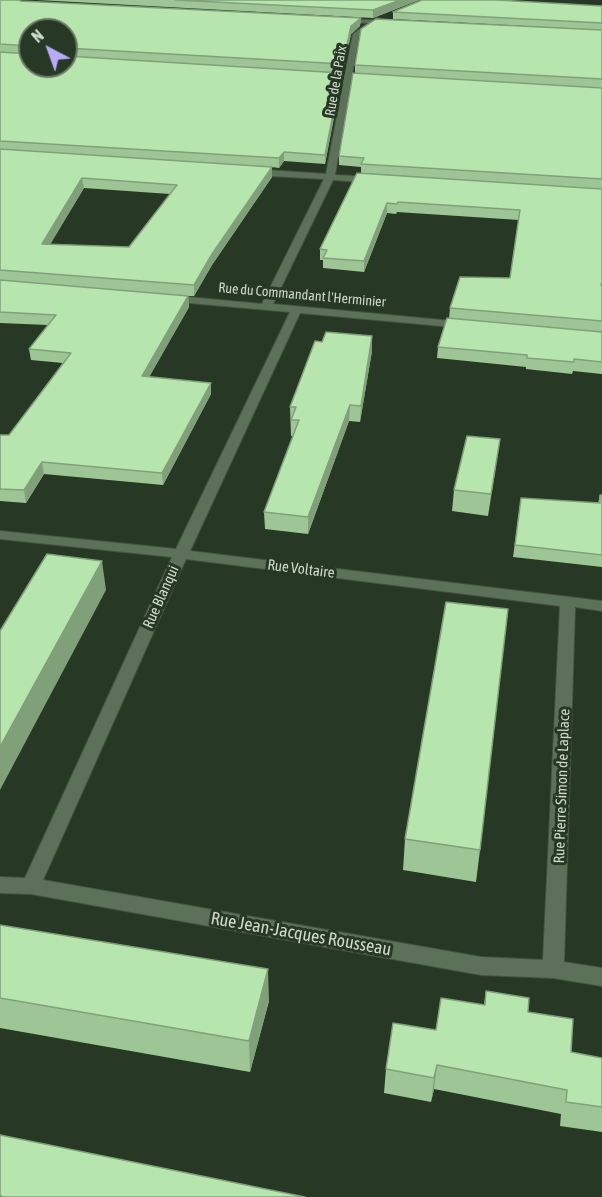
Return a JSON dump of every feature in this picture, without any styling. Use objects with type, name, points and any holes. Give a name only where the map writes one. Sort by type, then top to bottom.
[{"type":"street","name":"Rue de la Paix","points":[[330,177],[356,34],[374,22],[393,14]]},
{"type":"street","points":[[337,20],[400,23]]},
{"type":"street","points":[[311,75],[384,79]]},
{"type":"street","points":[[248,172],[389,181]]},
{"type":"street","points":[[266,307],[330,177]]},
{"type":"street","name":"Rue du Commandant l'Herminier","points":[[159,297],[473,326]]},
{"type":"street","name":"Rue Blanqui","points":[[31,886],[181,554],[297,309]]},
{"type":"street","name":"Rue Voltaire","points":[[0,535],[181,554],[602,606]]},
{"type":"street","name":"Rue Pierre Simon de Laplace","points":[[553,969],[568,603]]},
{"type":"street","name":"Rue Jean-Jacques Rousseau","points":[[0,885],[31,886],[481,966],[553,969],[602,977]]},
{"type":"building","points":[[0,0],[361,18],[351,26],[343,64],[78,49],[78,18],[18,18],[18,45],[0,44]]},
{"type":"building","points":[[175,0],[400,0],[373,10]]},
{"type":"building","points":[[422,0],[497,0],[602,6],[602,23],[393,12]]},
{"type":"building","points":[[376,19],[602,30],[602,79],[355,65],[361,29]]},
{"type":"building","points":[[0,52],[18,53],[18,78],[78,78],[78,57],[341,73],[325,155],[284,152],[279,158],[0,141]]},
{"type":"building","points":[[353,73],[602,88],[602,179],[361,164],[364,158],[339,156]]},
{"type":"building","points":[[0,149],[272,167],[212,254],[194,285],[0,270]],"holes":[[[82,178],[177,185],[129,247],[42,244]]]},
{"type":"building","points":[[357,173],[602,189],[602,321],[450,308],[460,277],[510,278],[520,210],[387,203],[364,261],[323,258],[327,250],[320,249]]},
{"type":"building","points":[[0,280],[188,296],[142,376],[211,383],[162,473],[42,462],[24,490],[0,489],[0,435],[9,435],[71,353],[29,349],[56,315],[0,312]]},
{"type":"building","points":[[447,318],[602,332],[602,362],[527,358],[527,355],[438,347]]},
{"type":"building","points":[[326,332],[372,336],[361,406],[350,405],[308,517],[264,512],[299,420],[291,420],[296,407],[290,407],[315,341],[322,342]]},
{"type":"building","points":[[467,436],[500,439],[491,494],[454,490]]},
{"type":"building","points":[[600,495],[602,495],[602,555],[515,545],[521,498],[600,503]]},
{"type":"building","points":[[47,554],[102,561],[0,747],[0,631]]},
{"type":"building","points":[[446,602],[508,609],[480,850],[405,839]]},
{"type":"building","points":[[0,925],[268,969],[249,1041],[0,998]]},
{"type":"building","points":[[486,991],[529,998],[528,1012],[573,1019],[571,1052],[602,1058],[602,1107],[566,1102],[567,1090],[437,1065],[434,1078],[386,1069],[393,1023],[436,1030],[441,998],[485,1005]]},
{"type":"building","points":[[0,1135],[305,1197],[4,1197],[0,1196]]}]
